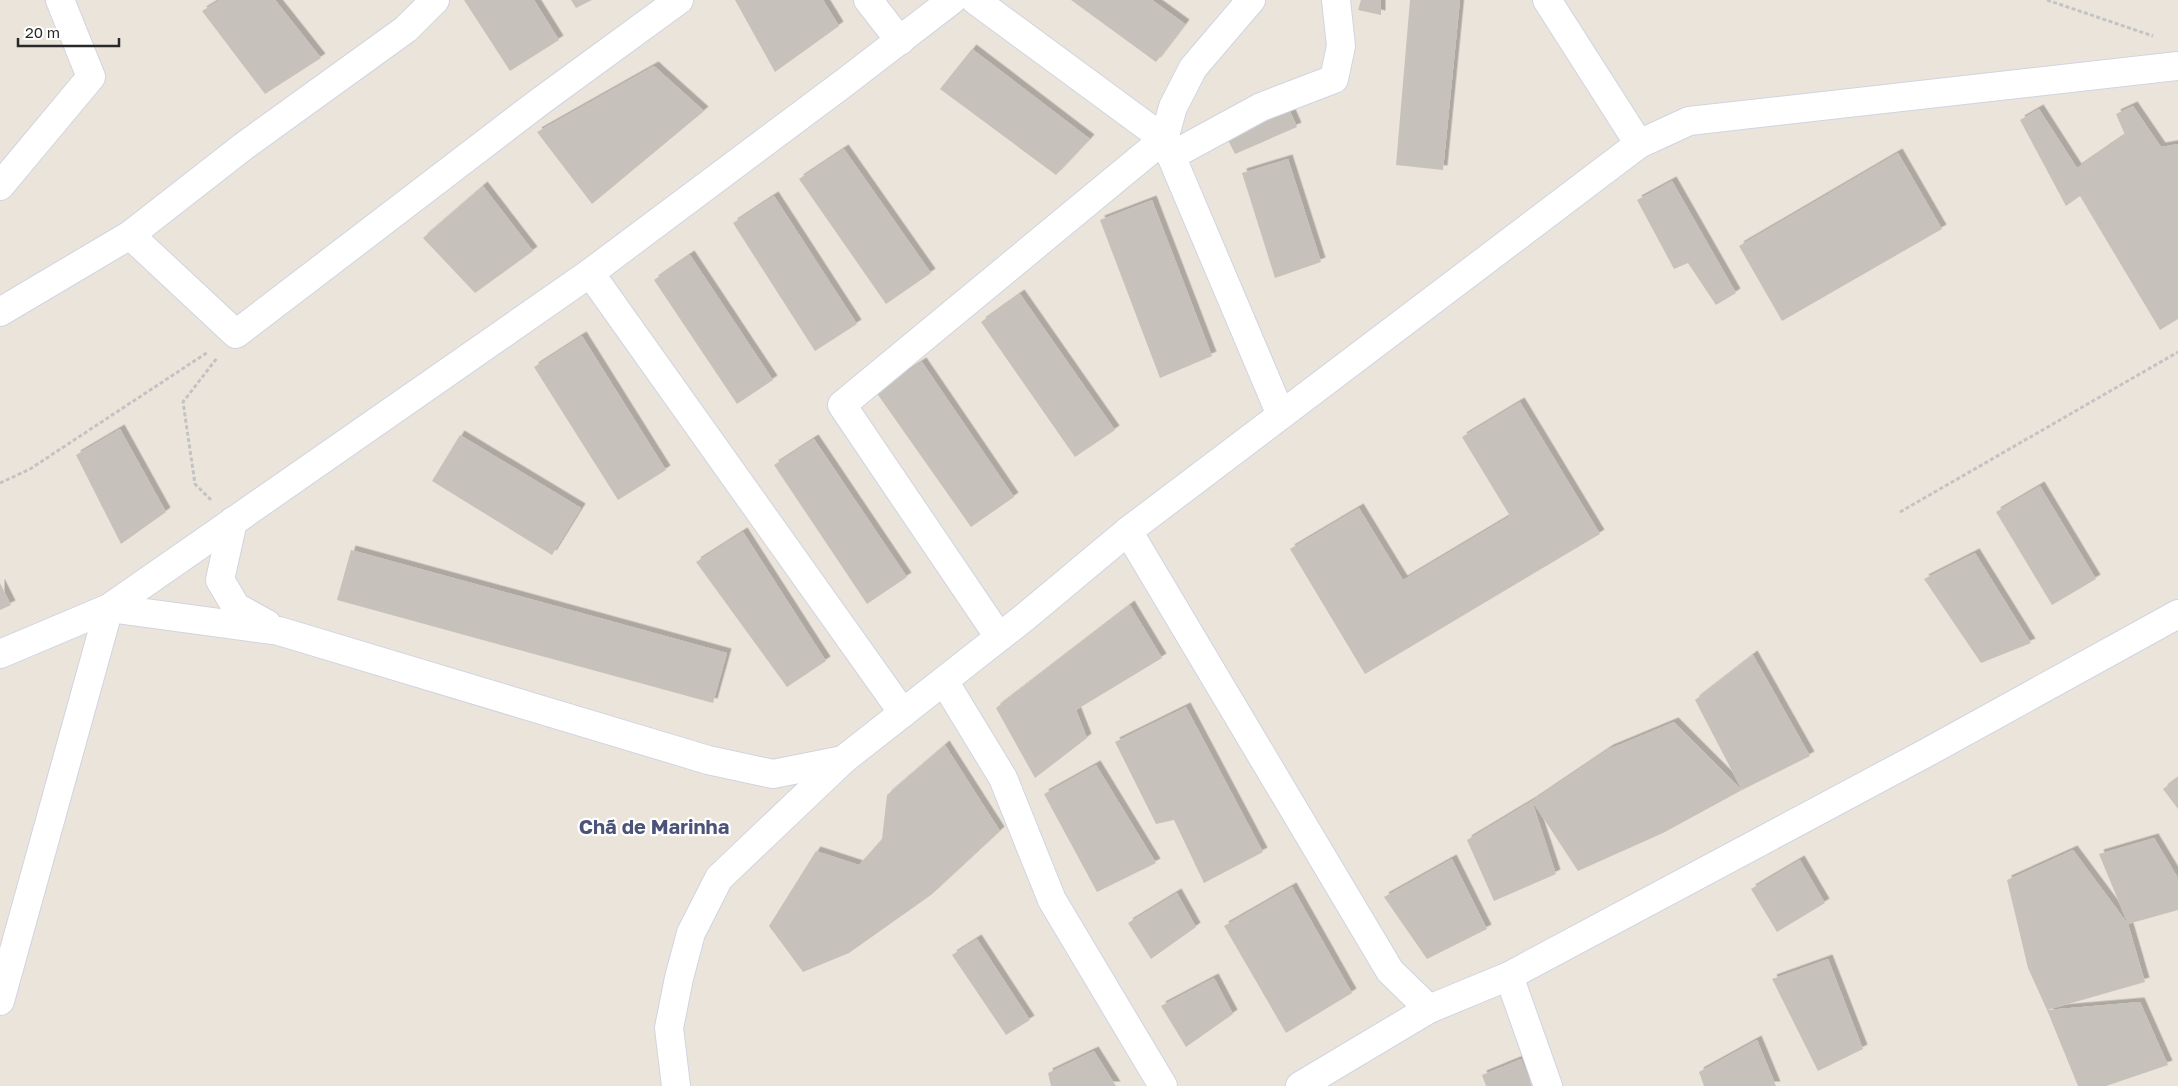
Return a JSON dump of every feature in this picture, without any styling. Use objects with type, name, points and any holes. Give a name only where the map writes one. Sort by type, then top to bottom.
[{"type":"street","points":[[0,186],[91,77],[60,0]]},
{"type":"street","points":[[0,312],[130,235],[244,146],[406,29],[435,0]]},
{"type":"street","points":[[130,235],[236,334],[538,103],[679,0]]},
{"type":"street","points":[[868,0],[900,41]]},
{"type":"street","points":[[0,654],[109,608],[590,273],[952,0]]},
{"type":"street","points":[[975,0],[1168,147],[1281,415]]},
{"type":"street","points":[[1168,147],[1173,107],[1193,68],[1251,0]]},
{"type":"street","points":[[999,637],[842,405],[1168,147],[1261,107],[1334,80],[1342,46],[1336,0]]},
{"type":"street","points":[[1546,0],[1639,144]]},
{"type":"street","points":[[676,1086],[670,1028],[679,978],[691,933],[719,878],[843,760],[999,637],[1128,531],[1639,144],[1689,121],[2178,66]]},
{"type":"street","points":[[590,273],[904,713]]},
{"type":"street","points":[[234,521],[220,580],[236,607],[279,631]]},
{"type":"street","points":[[1128,531],[1390,970],[1429,1009]]},
{"type":"street","points":[[109,608],[279,631],[708,760],[774,774],[843,760]]},
{"type":"street","points":[[0,1002],[109,608]]},
{"type":"street","points":[[1300,1086],[1327,1079],[1429,1009],[1509,976],[1917,758],[2178,614]]},
{"type":"street","points":[[944,681],[1003,778],[1052,900],[1163,1086]]},
{"type":"street","points":[[1509,976],[1548,1086]]},
{"type":"path","points":[[2047,0],[2160,38]]},
{"type":"path","points":[[0,483],[30,469],[236,334]]},
{"type":"path","points":[[234,521],[195,484],[183,402],[236,334]]},
{"type":"path","points":[[1900,512],[2178,352]]},
{"type":"building","points":[[220,0],[275,0],[321,58],[265,94],[202,11]]},
{"type":"building","points":[[464,0],[534,0],[559,40],[510,71]]},
{"type":"building","points":[[571,0],[592,0],[576,8]]},
{"type":"building","points":[[735,0],[823,0],[839,26],[775,72]]},
{"type":"building","points":[[1071,0],[1152,0],[1185,24],[1156,62]]},
{"type":"building","points":[[1361,0],[1381,0],[1381,15],[1358,10]]},
{"type":"building","points":[[1410,0],[1460,0],[1443,170],[1396,165]]},
{"type":"building","points":[[972,49],[1090,139],[1056,175],[940,89]]},
{"type":"building","points":[[654,66],[704,111],[592,204],[537,132]]},
{"type":"building","points":[[2133,106],[2161,147],[2178,144],[2178,319],[2160,330],[2080,196],[2066,206],[2020,120],[2039,109],[2077,168],[2125,135],[2116,114]]},
{"type":"building","points":[[1289,109],[1297,127],[1235,154],[1226,136]]},
{"type":"building","points":[[844,149],[931,273],[886,304],[799,179]]},
{"type":"building","points":[[1898,153],[1942,229],[1782,321],[1739,246]]},
{"type":"building","points":[[1288,159],[1321,262],[1275,278],[1242,173]]},
{"type":"building","points":[[1672,181],[1736,293],[1716,305],[1688,263],[1674,269],[1637,200]]},
{"type":"building","points":[[483,186],[533,251],[475,293],[423,238]]},
{"type":"building","points":[[774,196],[857,324],[815,351],[733,223]]},
{"type":"building","points":[[1152,200],[1212,356],[1160,378],[1100,220]]},
{"type":"building","points":[[690,255],[773,380],[737,404],[654,280]]},
{"type":"building","points":[[1020,294],[1115,430],[1075,457],[981,322]]},
{"type":"building","points":[[582,336],[666,470],[618,500],[534,367]]},
{"type":"building","points":[[922,362],[1014,497],[971,527],[876,392]]},
{"type":"building","points":[[1520,402],[1600,534],[1365,674],[1290,549],[1359,508],[1403,580],[1510,516],[1462,437]]},
{"type":"building","points":[[120,429],[166,512],[121,544],[76,455]]},
{"type":"building","points":[[460,435],[581,508],[552,555],[432,481]]},
{"type":"building","points":[[814,439],[907,577],[867,604],[774,465]]},
{"type":"building","points":[[2040,486],[2096,579],[2052,605],[1996,512]]},
{"type":"building","points":[[743,532],[826,661],[787,687],[696,562]]},
{"type":"building","points":[[351,550],[727,653],[713,703],[337,600]]},
{"type":"building","points":[[1975,553],[2031,643],[1981,663],[1924,579]]},
{"type":"building","points":[[0,583],[11,605],[0,610]]},
{"type":"building","points":[[1130,605],[1162,658],[1076,710],[1087,738],[1035,778],[996,708]]},
{"type":"building","points":[[1753,655],[1810,756],[1742,790],[1695,700]]},
{"type":"building","points":[[1186,707],[1263,852],[1204,883],[1174,820],[1156,824],[1115,742]]},
{"type":"building","points":[[1674,722],[1742,790],[1663,833],[1578,871],[1532,801],[1609,749]]},
{"type":"building","points":[[945,745],[1000,831],[931,895],[849,953],[803,972],[769,926],[816,851],[859,865],[882,839],[887,795]]},
{"type":"building","points":[[1096,765],[1156,863],[1097,892],[1044,794]]},
{"type":"building","points":[[2178,778],[2178,809],[2163,789]]},
{"type":"building","points":[[1532,801],[1556,874],[1494,901],[1467,840]]},
{"type":"building","points":[[2154,838],[2178,878],[2178,910],[2128,924],[2099,854]]},
{"type":"building","points":[[2073,850],[2128,924],[2145,982],[2047,1010],[2028,968],[2007,880]]},
{"type":"building","points":[[1452,859],[1487,929],[1427,959],[1384,897]]},
{"type":"building","points":[[1800,860],[1825,903],[1777,932],[1751,889]]},
{"type":"building","points":[[1292,887],[1352,993],[1286,1033],[1224,926]]},
{"type":"building","points":[[1177,893],[1196,927],[1151,959],[1128,923]]},
{"type":"building","points":[[977,939],[1030,1020],[1006,1035],[952,955]]},
{"type":"building","points":[[1828,959],[1863,1049],[1818,1071],[1772,979]]},
{"type":"building","points":[[1214,978],[1233,1014],[1186,1047],[1161,1006]]},
{"type":"building","points":[[2140,1002],[2168,1065],[2106,1086],[2078,1086],[2047,1010]]},
{"type":"building","points":[[1757,1040],[1776,1086],[1704,1086],[1699,1072]]},
{"type":"building","points":[[1094,1051],[1116,1086],[1051,1086],[1048,1073]]},
{"type":"building","points":[[1521,1059],[1532,1086],[1486,1086],[1482,1075]]},
{"type":"district","name":"Chã de Marinha","points":[[654,826]]}]
